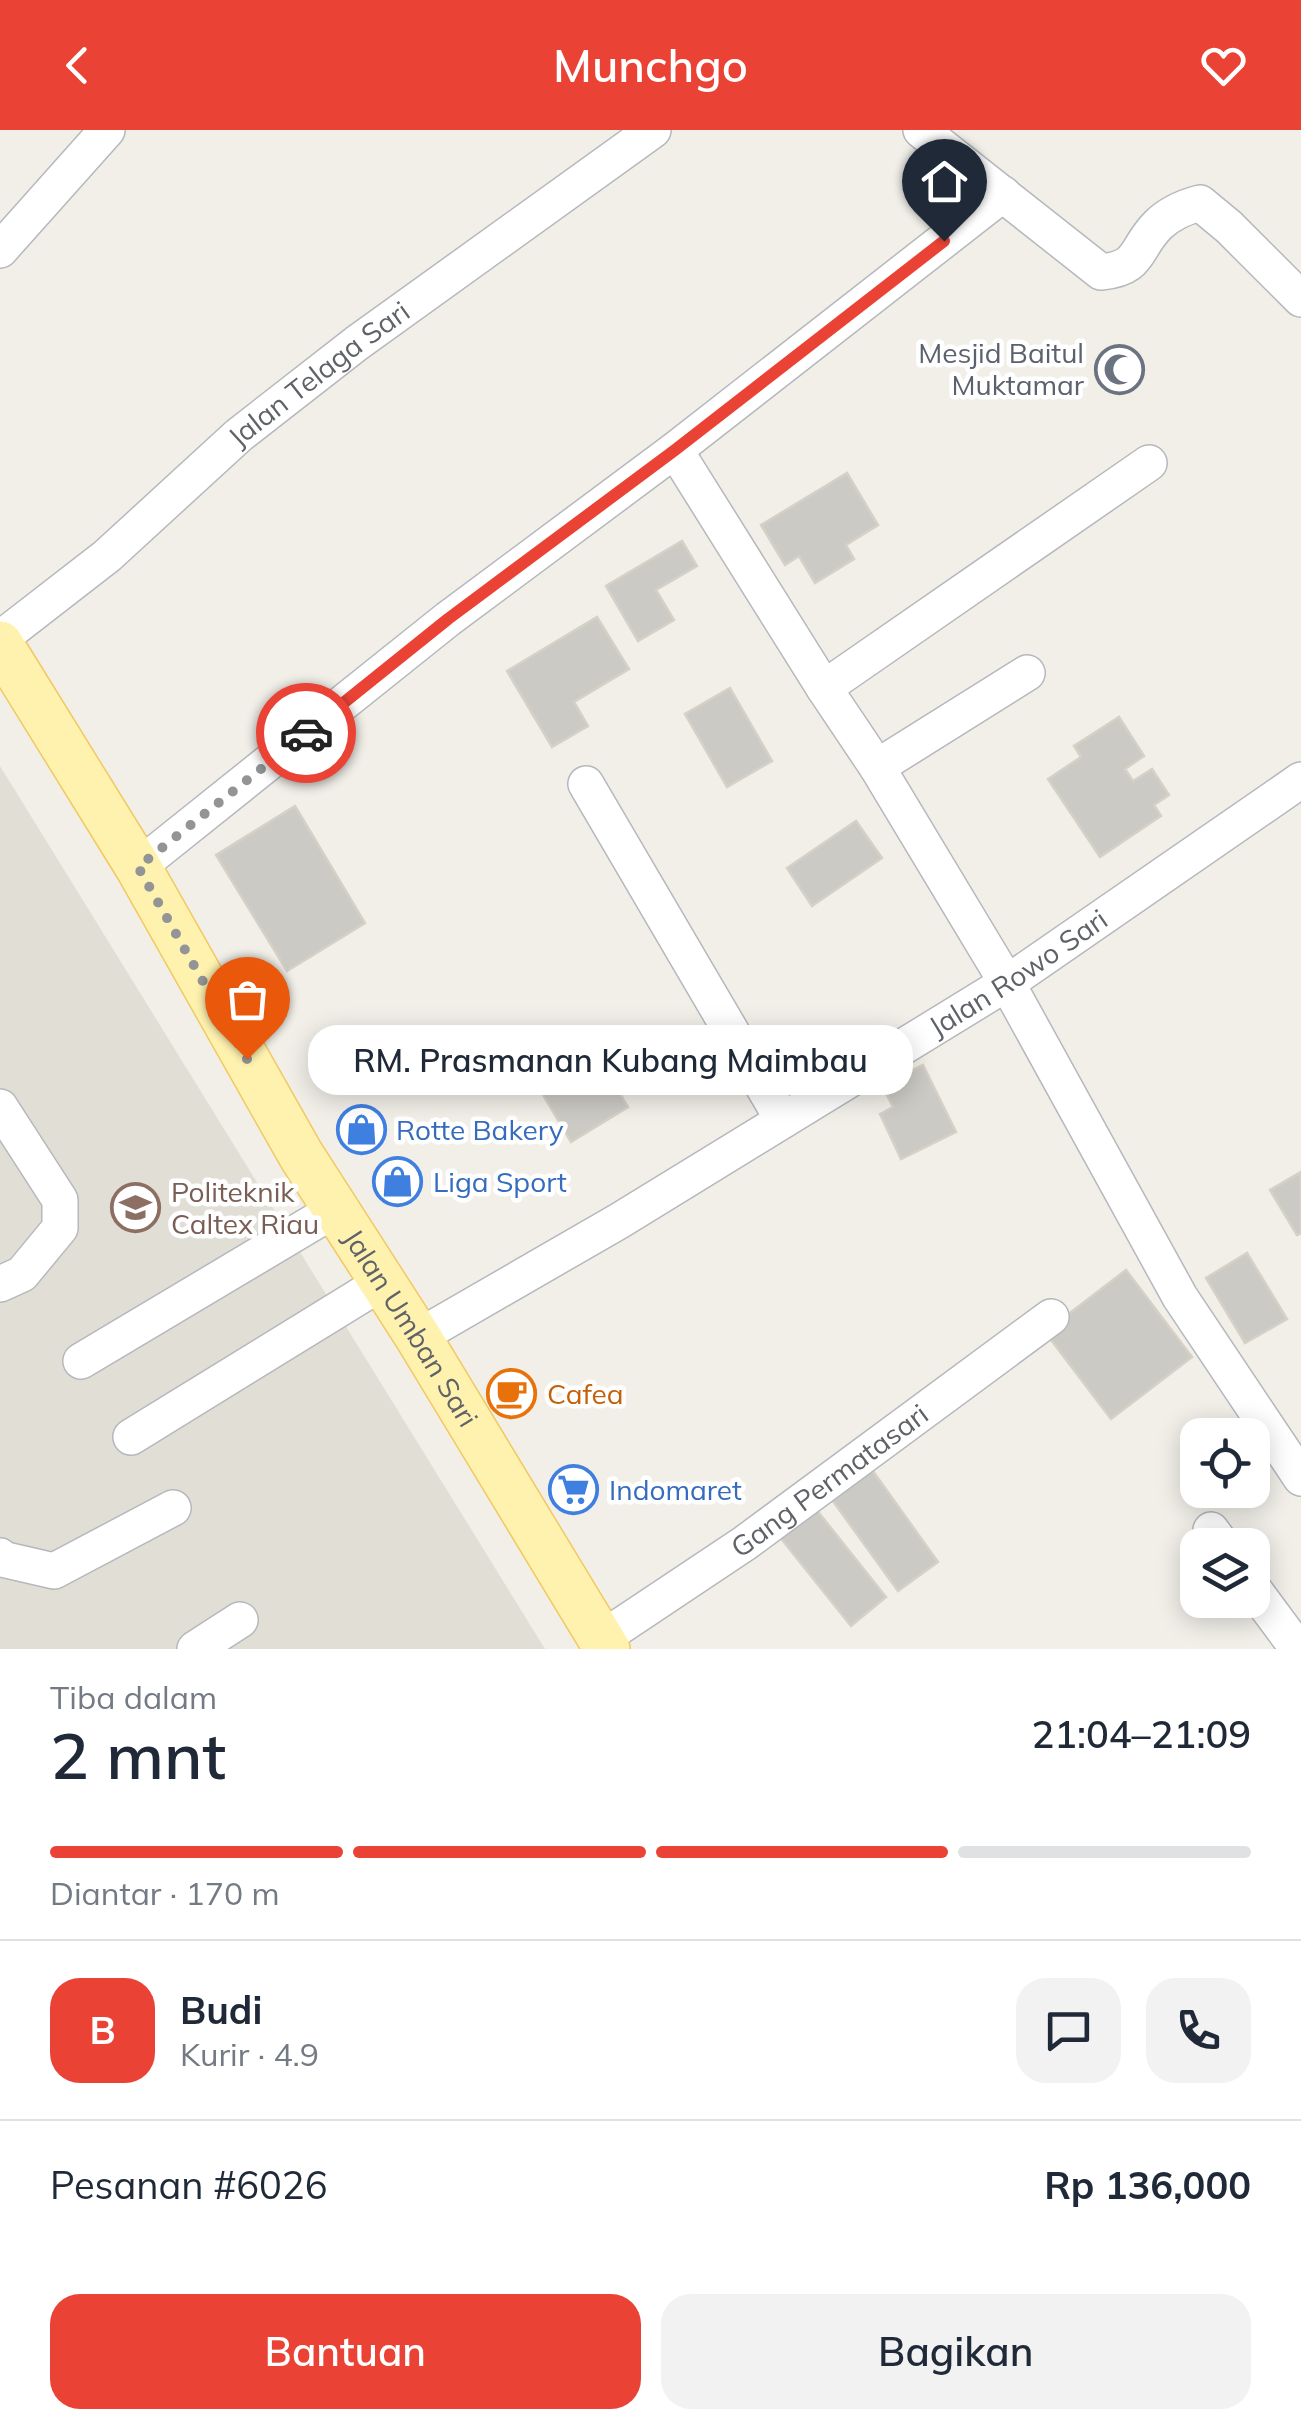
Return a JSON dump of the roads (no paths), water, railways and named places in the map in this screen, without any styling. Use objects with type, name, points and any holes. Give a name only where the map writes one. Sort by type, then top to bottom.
[{"type":"main road","name":"Jalan Umban Sari","points":[[0,642],[138,867],[301,1156],[418,1338],[604,1644]]},
{"type":"street","points":[[0,250],[107,130]]},
{"type":"street","name":"Jalan Telaga Sari","points":[[0,642],[108,556],[238,435],[357,343],[653,130]]},
{"type":"street","points":[[921,130],[1101,272],[1120,270],[1133,260],[1158,225],[1180,208],[1200,203],[1301,299]]},
{"type":"street","points":[[138,867],[448,619],[675,450],[1003,194]]},
{"type":"street","points":[[675,450],[877,767],[1007,983],[1180,1297],[1301,1478]]},
{"type":"street","points":[[824,688],[1148,463]]},
{"type":"street","points":[[877,767],[1027,673]]},
{"type":"street","name":"Jalan Rowo Sari","points":[[418,1338],[619,1221],[1007,983],[1301,780]]},
{"type":"street","points":[[586,784],[783,1120]]},
{"type":"street","points":[[0,1106],[60,1200],[60,1228],[22,1274],[0,1284]]},
{"type":"street","points":[[82,1361],[336,1209]]},
{"type":"street","points":[[131,1436],[381,1283]]},
{"type":"street","name":"Gang Permatasari","points":[[604,1644],[1051,1318]]},
{"type":"street","points":[[0,1556],[54,1572],[173,1508]]},
{"type":"street","points":[[1270,1611],[1298,1649]]},
{"type":"street","points":[[195,1649],[240,1620]]},
{"type":"place","name":"Mesjid Baitul Muktamar","points":[[1119,369]]},
{"type":"place","name":"RM. Prasmanan Kubang Maimbau","points":[[247,1059]]},
{"type":"place","name":"Rotte Bakery","points":[[361,1130]]},
{"type":"place","name":"Liga Sport","points":[[398,1182]]},
{"type":"place","name":"Politeknik Caltex Riau","points":[[136,1208]]},
{"type":"place","name":"Cafea","points":[[512,1394]]},
{"type":"place","name":"Indomaret","points":[[574,1490]]}]
